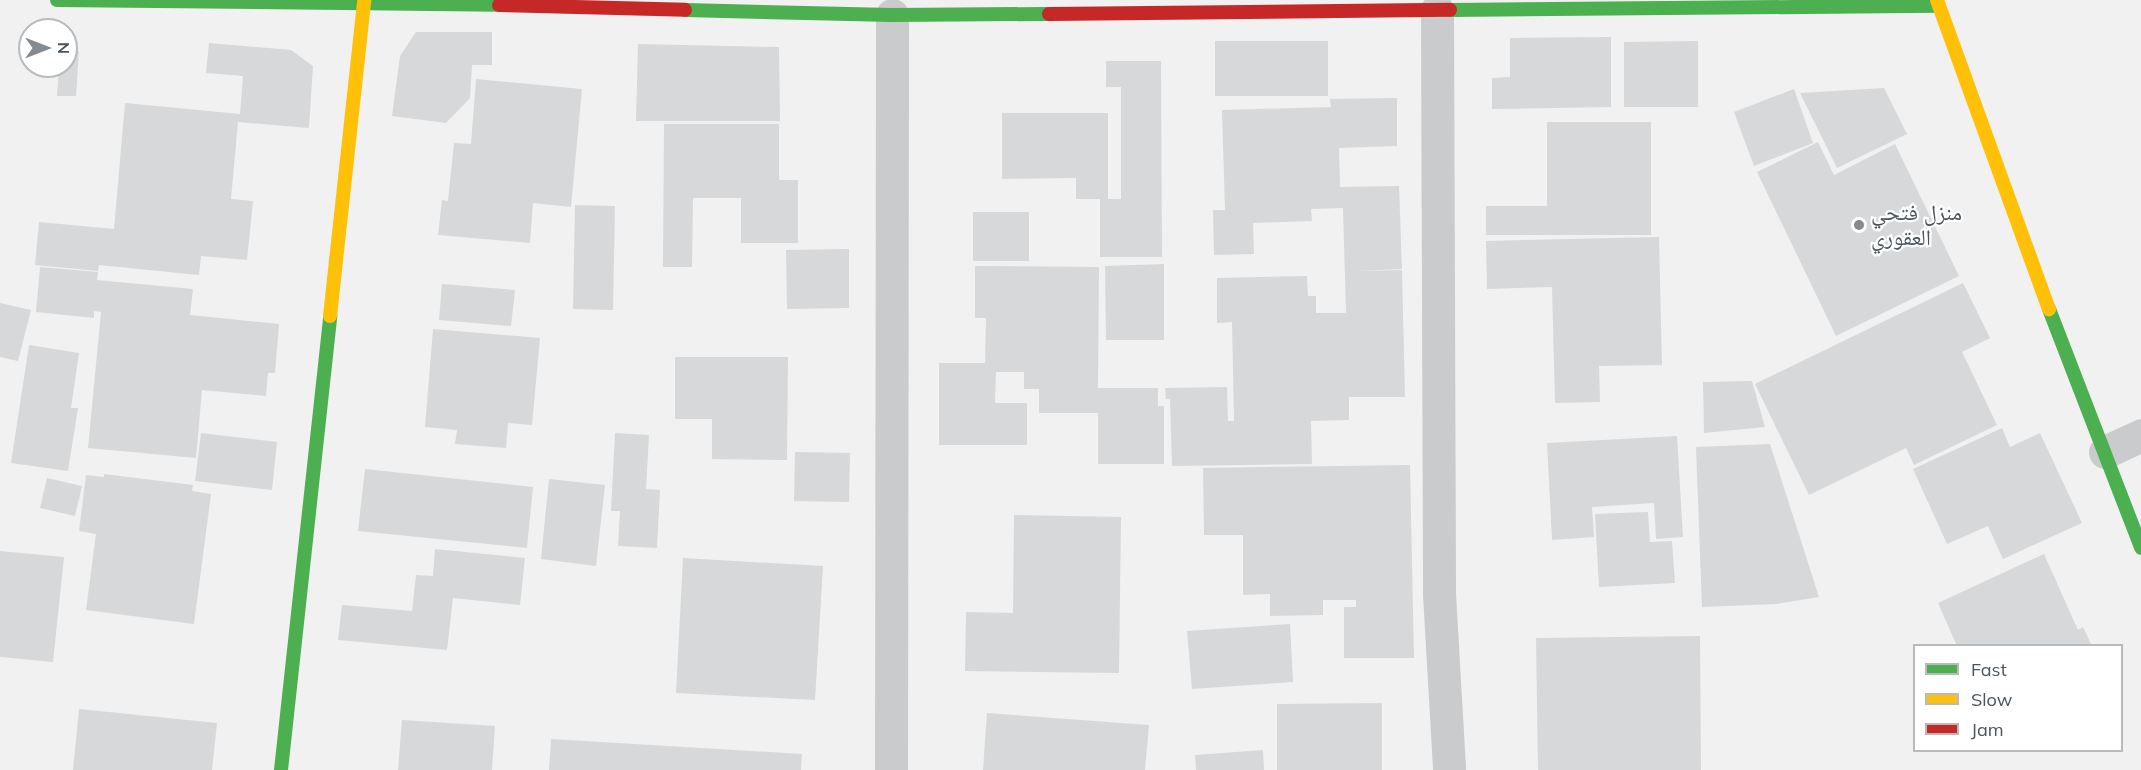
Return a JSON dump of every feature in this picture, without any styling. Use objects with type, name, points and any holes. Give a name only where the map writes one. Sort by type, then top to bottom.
[{"type":"street","points":[[57,0],[364,2],[892,15],[1937,3],[2008,203],[2141,548]]},
{"type":"street","points":[[281,770],[364,2]]},
{"type":"street","points":[[1437,10],[1439,594],[1449,770]]},
{"type":"street","points":[[891,770],[892,15]]},
{"type":"street","points":[[2105,452],[2141,435]]},
{"type":"building","points":[[416,32],[492,32],[492,65],[472,65],[470,98],[446,123],[392,116],[400,56]]},
{"type":"building","points":[[1611,37],[1611,107],[1492,109],[1492,78],[1510,77],[1510,38]]},
{"type":"building","points":[[1215,41],[1328,41],[1328,96],[1215,96]]},
{"type":"building","points":[[1698,41],[1698,107],[1624,107],[1624,42]]},
{"type":"building","points":[[209,43],[291,50],[313,66],[309,128],[238,122],[231,199],[253,201],[247,260],[201,256],[199,275],[99,265],[98,271],[35,265],[39,222],[114,229],[125,103],[240,114],[243,76],[206,73]]},
{"type":"building","points":[[638,44],[779,47],[780,121],[636,121]]},
{"type":"building","points":[[1106,61],[1161,61],[1162,257],[1100,257],[1100,199],[1076,199],[1076,178],[1002,179],[1002,113],[1108,113],[1108,199],[1121,199],[1121,87],[1106,87]]},
{"type":"building","points":[[58,78],[77,78],[76,96],[57,96]]},
{"type":"building","points":[[476,79],[582,89],[571,207],[533,203],[530,243],[438,235],[442,200],[448,201],[454,143],[471,144]]},
{"type":"building","points":[[1884,88],[1907,134],[1837,168],[1800,93]]},
{"type":"building","points":[[1794,89],[1813,143],[1754,166],[1734,112]]},
{"type":"building","points":[[1397,98],[1397,146],[1339,148],[1340,187],[1399,186],[1402,269],[1355,271],[1402,270],[1405,397],[1349,397],[1349,420],[1311,421],[1312,464],[1172,466],[1170,399],[1166,399],[1165,388],[1227,387],[1228,421],[1234,421],[1232,322],[1217,323],[1217,278],[1307,276],[1308,296],[1316,296],[1316,313],[1346,313],[1343,208],[1311,209],[1312,221],[1253,223],[1254,254],[1214,255],[1213,210],[1225,210],[1222,110],[1331,107],[1330,99]]},
{"type":"building","points":[[1547,122],[1651,122],[1651,235],[1486,235],[1486,206],[1547,206]]},
{"type":"building","points":[[664,124],[779,124],[779,180],[798,180],[798,243],[741,243],[741,198],[693,198],[692,267],[663,267]]},
{"type":"building","name":"منزل فتحي العقوري","points":[[1818,142],[1834,175],[1895,144],[1959,276],[1836,336],[1757,172]]},
{"type":"building","points":[[575,205],[615,206],[613,310],[573,309]]},
{"type":"building","points":[[973,212],[1029,212],[1029,261],[973,261]]},
{"type":"building","points":[[1659,237],[1662,365],[1599,366],[1600,402],[1555,403],[1552,287],[1487,289],[1486,241]]},
{"type":"building","points":[[849,249],[849,308],[787,309],[786,250]]},
{"type":"building","points":[[1164,264],[1164,340],[1106,340],[1105,266]]},
{"type":"building","points":[[975,266],[1099,267],[1098,388],[1158,388],[1158,406],[1164,406],[1164,464],[1098,464],[1098,413],[1039,413],[1039,389],[1024,389],[1024,372],[996,372],[995,403],[1027,403],[1027,445],[939,445],[939,363],[985,363],[986,318],[975,318]]},
{"type":"building","points":[[40,267],[98,272],[97,280],[193,289],[190,315],[279,324],[275,373],[268,373],[266,396],[202,390],[196,458],[88,448],[101,312],[94,311],[94,318],[36,312]]},
{"type":"building","points":[[1963,283],[1990,338],[1962,352],[1997,425],[1914,465],[1906,448],[1809,495],[1755,384]]},
{"type":"building","points":[[442,284],[515,290],[511,326],[439,320]]},
{"type":"building","points":[[0,303],[31,310],[18,361],[0,357]]},
{"type":"building","points":[[433,329],[540,338],[532,425],[508,423],[506,448],[455,444],[457,430],[425,427]]},
{"type":"building","points":[[29,345],[79,353],[71,408],[78,408],[68,471],[11,463]]},
{"type":"building","points":[[675,357],[788,357],[787,460],[712,459],[712,419],[675,419]]},
{"type":"building","points":[[1752,381],[1765,427],[1704,433],[1703,382]]},
{"type":"building","points":[[2002,428],[2010,447],[2040,433],[2082,523],[2003,559],[1988,526],[1947,544],[1913,469]]},
{"type":"building","points":[[201,433],[277,442],[272,490],[195,481]]},
{"type":"building","points":[[615,433],[649,435],[646,489],[660,490],[657,548],[618,546],[620,511],[611,511]]},
{"type":"building","points":[[1677,436],[1683,537],[1656,539],[1654,503],[1592,507],[1594,537],[1552,540],[1547,443]]},
{"type":"building","points":[[1770,444],[1819,597],[1777,604],[1702,607],[1696,447]]},
{"type":"building","points":[[795,452],[850,453],[849,502],[794,501]]},
{"type":"building","points":[[1410,465],[1414,658],[1344,658],[1344,607],[1356,607],[1356,600],[1323,600],[1323,615],[1270,616],[1270,594],[1243,595],[1243,535],[1204,535],[1203,468]]},
{"type":"building","points":[[365,469],[533,487],[527,548],[358,531]]},
{"type":"building","points":[[104,474],[193,485],[192,491],[211,494],[194,624],[86,610],[96,534],[79,531],[86,475],[104,477]]},
{"type":"building","points":[[47,478],[82,486],[75,516],[40,508]]},
{"type":"building","points":[[549,479],[605,485],[596,566],[541,559]]},
{"type":"building","points":[[1648,512],[1650,542],[1672,541],[1675,583],[1599,587],[1595,514]]},
{"type":"building","points":[[1014,515],[1121,517],[1119,673],[965,671],[966,612],[1013,613]]},
{"type":"building","points":[[435,549],[525,558],[520,605],[453,598],[447,650],[338,640],[342,605],[412,611],[416,575],[433,576]]},
{"type":"building","points":[[0,551],[64,557],[53,662],[0,657]]},
{"type":"building","points":[[2044,554],[2078,630],[2083,627],[2091,644],[1956,644],[1938,603]]},
{"type":"building","points":[[683,558],[823,566],[815,700],[676,693]]},
{"type":"building","points":[[1290,624],[1293,682],[1192,689],[1187,631]]},
{"type":"building","points":[[1700,636],[1701,770],[1538,770],[1536,638]]},
{"type":"building","points":[[1382,703],[1382,770],[1277,770],[1277,704]]},
{"type":"building","points":[[79,709],[217,723],[212,770],[73,770]]},
{"type":"building","points":[[987,713],[1149,725],[1145,770],[983,770]]},
{"type":"building","points":[[402,720],[495,726],[492,770],[398,770]]},
{"type":"building","points":[[551,739],[802,754],[801,770],[549,770]]},
{"type":"building","points":[[1263,750],[1264,770],[1196,770],[1195,755]]},
{"type":"traffic: fast","points":[[57,0],[499,5]]},
{"type":"traffic: fast","points":[[1450,10],[1938,6]]},
{"type":"traffic: fast","points":[[685,10],[892,15],[1049,14]]},
{"type":"traffic: fast","points":[[2049,309],[2141,548]]},
{"type":"traffic: fast","points":[[281,770],[330,316]]},
{"type":"traffic: slow","points":[[1937,0],[2049,309]]},
{"type":"traffic: slow","points":[[330,316],[364,1]]},
{"type":"traffic: jam","points":[[499,5],[685,10]]},
{"type":"traffic: jam","points":[[1049,14],[1450,10]]},
{"type":"place","name":"منزل فتحي العقوري","points":[[1859,225]]}]
